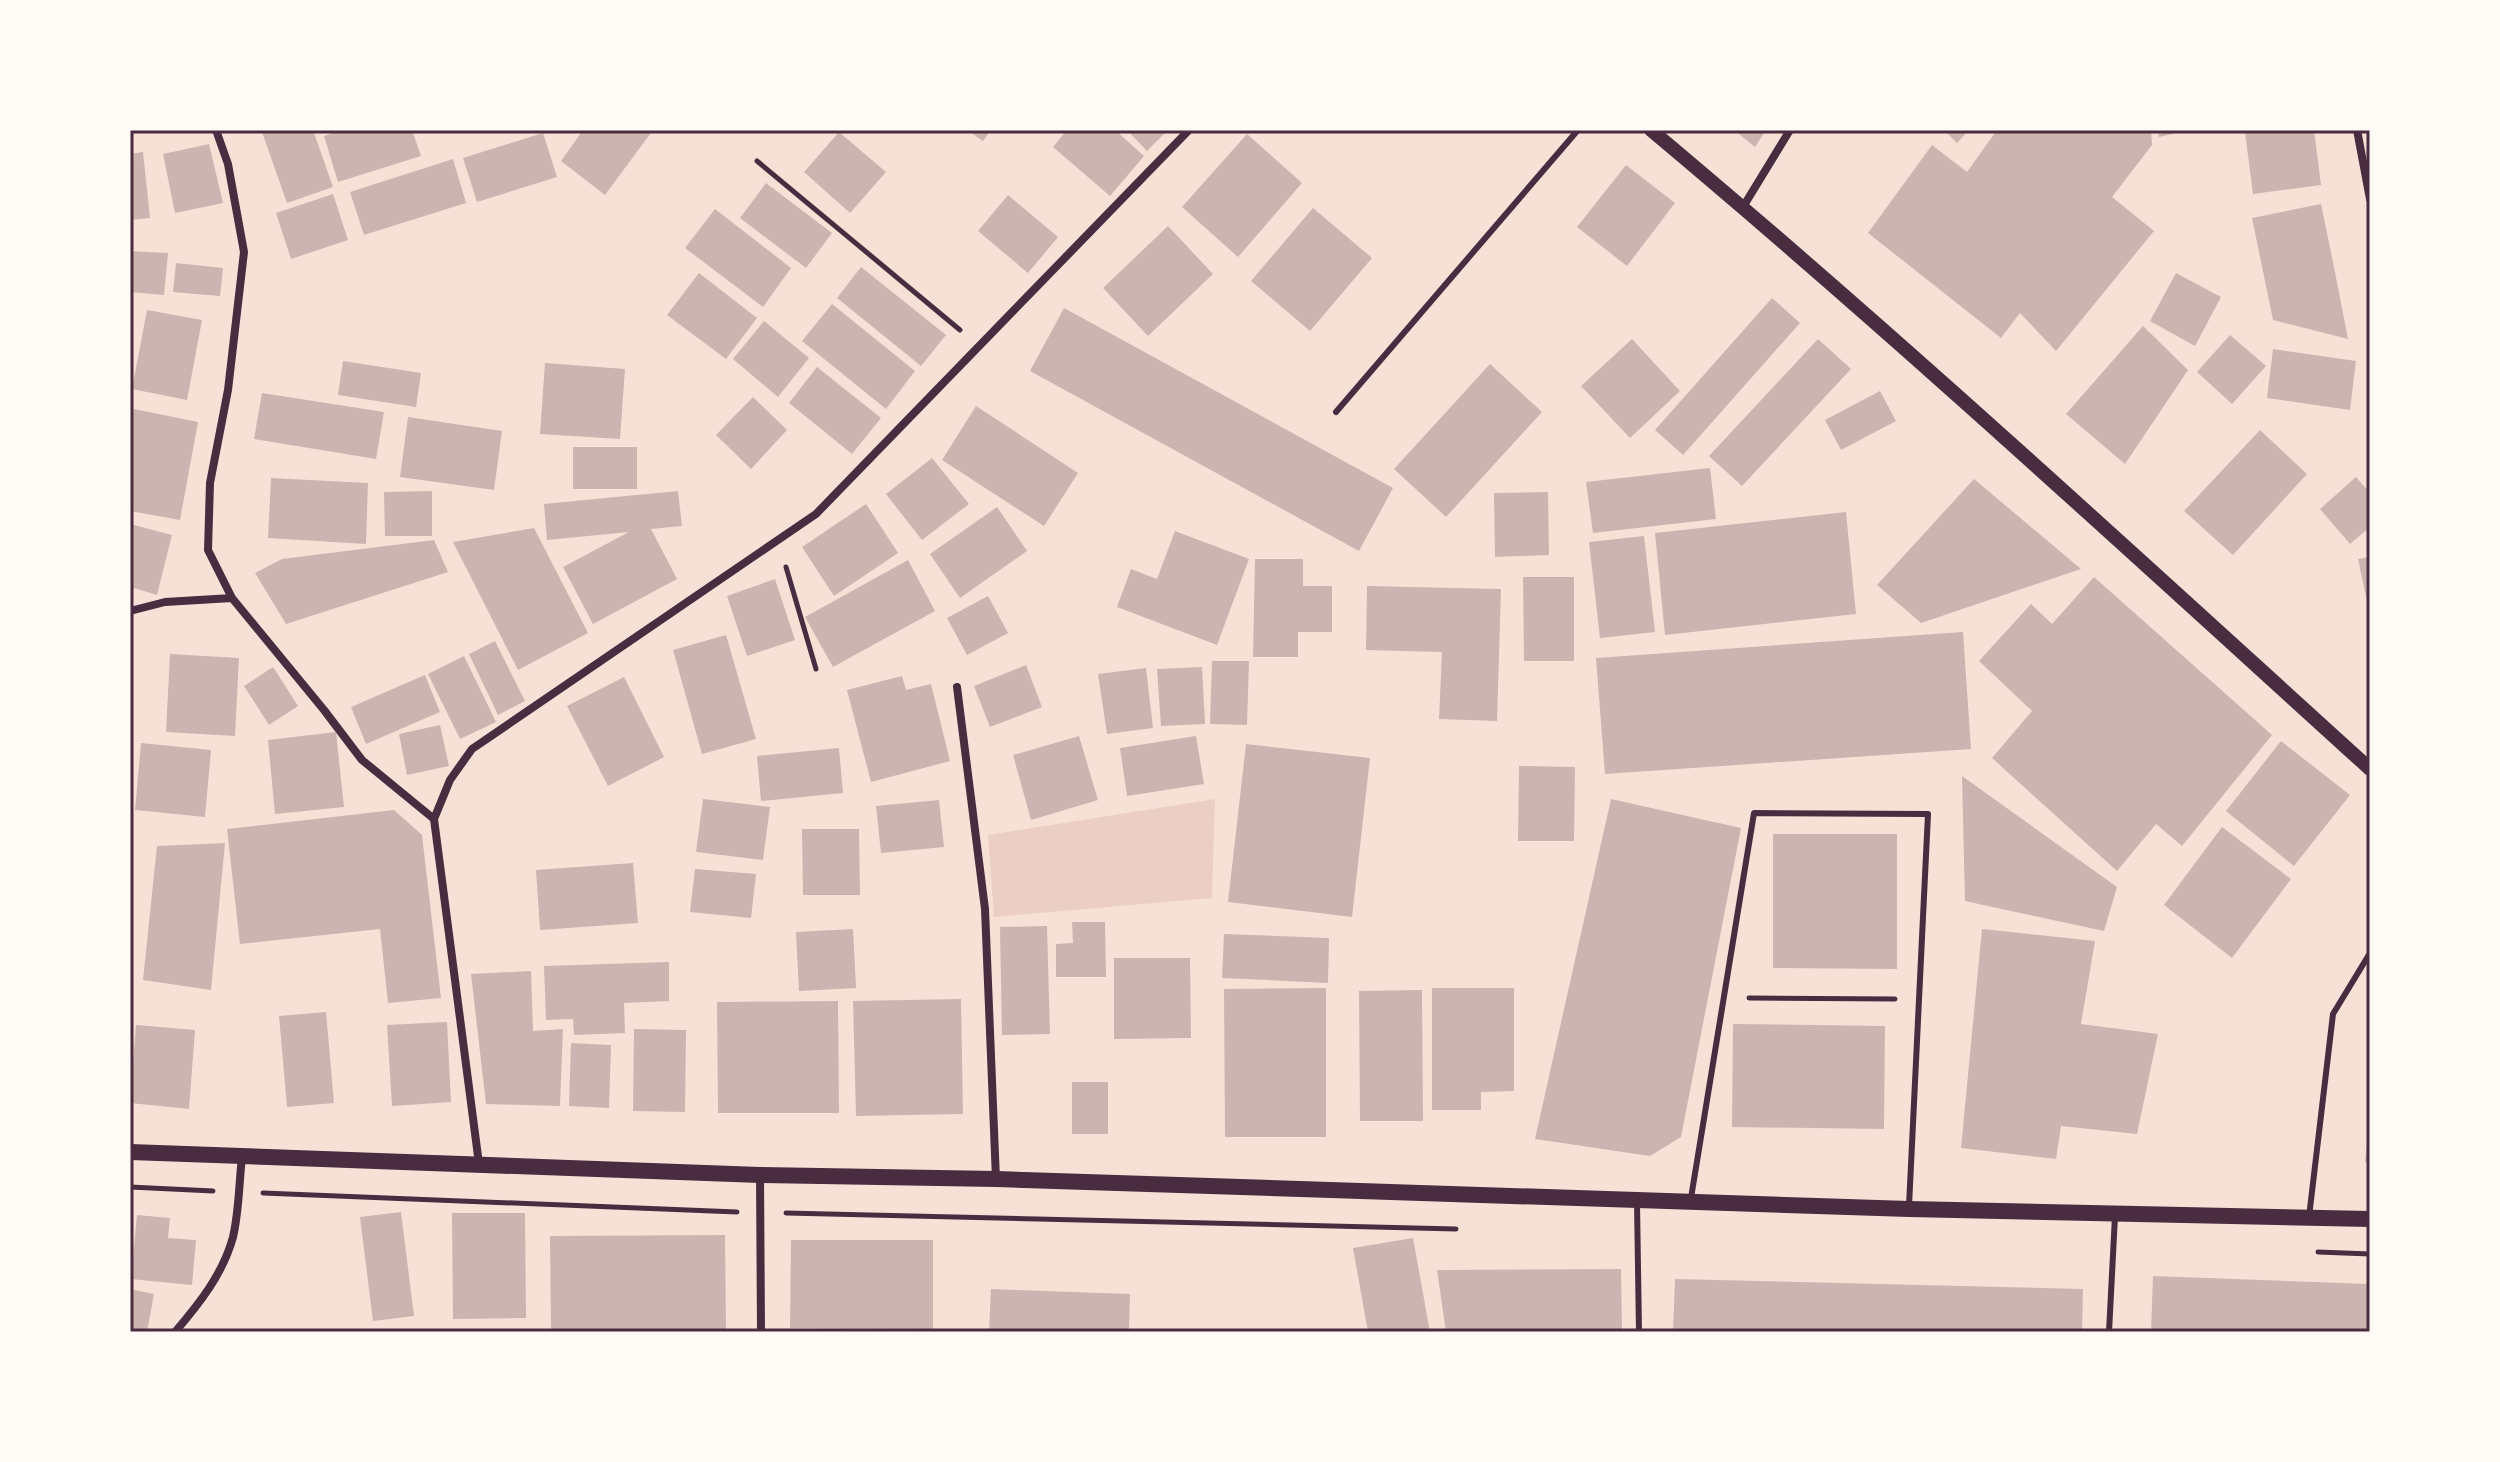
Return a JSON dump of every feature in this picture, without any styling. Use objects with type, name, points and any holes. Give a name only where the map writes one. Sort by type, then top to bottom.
[{"type":"main road","points":[[130,1152],[760,1175],[996,1179],[1909,1209],[2370,1219]]},
{"type":"street","points":[[216,130],[228,164],[244,252],[228,390],[210,483],[208,550],[232,598],[362,760],[434,819]]},
{"type":"street","points":[[479,1164],[434,819],[450,780],[472,749],[816,514],[1189,130]]},
{"type":"street","points":[[1651,130],[2014,445],[2370,769]]},
{"type":"street","points":[[1743,207],[1790,130]]},
{"type":"street","points":[[2357,130],[2367,168],[2370,199]]},
{"type":"street","points":[[130,611],[165,602],[232,598]]},
{"type":"street","points":[[957,687],[985,909],[996,1179]]},
{"type":"street","points":[[175,1332],[205,1295],[221,1267],[233,1236],[242,1157]]},
{"type":"street","points":[[760,1175],[761,1332]]},
{"type":"lane","points":[[1336,412],[1578,130]]},
{"type":"lane","points":[[1690,1202],[1754,813],[1928,814],[1909,1209]]},
{"type":"lane","points":[[2309,1217],[2333,1014],[2370,953]]},
{"type":"lane","points":[[1637,1200],[1639,1332]]},
{"type":"lane","points":[[2109,1332],[2116,1212]]},
{"type":"path","points":[[757,161],[980,346]]},
{"type":"path","points":[[778,539],[816,669]]},
{"type":"path","points":[[1724,998],[1920,999]]},
{"type":"path","points":[[130,1187],[760,1213],[1461,1229]]},
{"type":"path","points":[[2310,1252],[2370,1254]]},
{"type":"shaded area","points":[[1215,799],[1212,898],[994,917],[988,835]]},
{"type":"building","points":[[313,130],[333,187],[287,203],[262,132]]},
{"type":"building","points":[[342,130],[412,130],[421,156],[338,182],[324,136]]},
{"type":"building","points":[[583,130],[653,130],[605,195],[561,161]]},
{"type":"building","points":[[967,130],[991,130],[983,141]]},
{"type":"building","points":[[1067,130],[1115,130],[1144,156],[1110,196],[1053,147]]},
{"type":"building","points":[[1127,130],[1168,130],[1147,151]]},
{"type":"building","points":[[1734,130],[1766,130],[1755,147]]},
{"type":"building","points":[[1944,130],[1969,130],[1957,143]]},
{"type":"building","points":[[1997,130],[2151,130],[2152,145],[2112,197],[2154,231],[2056,351],[2020,313],[2001,338],[1868,233],[1932,145],[1967,172]]},
{"type":"building","points":[[2158,130],[2185,130],[2185,131],[2159,137]]},
{"type":"building","points":[[2314,130],[2321,185],[2253,194],[2245,132]]},
{"type":"building","points":[[839,132],[886,172],[850,213],[804,172]]},
{"type":"building","points":[[543,133],[557,177],[477,202],[463,158]]},
{"type":"building","points":[[1247,134],[1302,183],[1238,257],[1182,207]]},
{"type":"building","points":[[209,144],[223,203],[175,213],[163,154]]},
{"type":"building","points":[[143,152],[150,218],[130,220],[130,154]]},
{"type":"building","points":[[453,159],[466,203],[364,235],[350,192]]},
{"type":"building","points":[[1626,165],[1675,203],[1627,266],[1577,227]]},
{"type":"building","points":[[766,183],[832,233],[806,268],[740,218]]},
{"type":"building","points":[[333,194],[348,240],[291,259],[276,213]]},
{"type":"building","points":[[1008,195],[1058,237],[1028,273],[978,231]]},
{"type":"building","points":[[2321,204],[2348,339],[2273,320],[2252,218]]},
{"type":"building","points":[[1313,208],[1372,258],[1310,331],[1251,281]]},
{"type":"building","points":[[715,209],[791,268],[763,307],[685,248]]},
{"type":"building","points":[[1168,226],[1213,274],[1148,336],[1103,288]]},
{"type":"building","points":[[130,251],[168,253],[164,295],[130,292]]},
{"type":"building","points":[[176,263],[223,268],[220,296],[173,292]]},
{"type":"building","points":[[861,267],[946,335],[921,366],[837,298]]},
{"type":"building","points":[[699,273],[757,318],[726,359],[667,315]]},
{"type":"building","points":[[2176,273],[2221,297],[2195,346],[2150,321]]},
{"type":"building","points":[[1772,298],[1800,323],[1683,455],[1655,430]]},
{"type":"building","points":[[832,304],[915,371],[886,409],[802,341]]},
{"type":"building","points":[[1064,308],[1393,488],[1359,551],[1030,371]]},
{"type":"building","points":[[147,310],[202,320],[187,400],[132,389]]},
{"type":"building","points":[[764,321],[809,358],[778,397],[733,359]]},
{"type":"building","points":[[2143,326],[2188,370],[2125,464],[2066,414]]},
{"type":"building","points":[[2230,335],[2266,366],[2232,404],[2197,372]]},
{"type":"building","points":[[1632,339],[1680,391],[1630,438],[1581,386]]},
{"type":"building","points":[[1818,339],[1851,369],[1742,486],[1709,456]]},
{"type":"building","points":[[2273,349],[2356,361],[2350,410],[2267,398]]},
{"type":"building","points":[[343,361],[421,373],[416,407],[338,395]]},
{"type":"building","points":[[545,363],[625,369],[620,439],[540,434]]},
{"type":"building","points":[[1490,364],[1542,412],[1446,517],[1394,469]]},
{"type":"building","points":[[817,367],[881,418],[852,454],[789,403]]},
{"type":"building","points":[[1880,391],[1896,421],[1841,450],[1825,420]]},
{"type":"building","points":[[262,393],[384,412],[376,459],[254,439]]},
{"type":"building","points":[[753,397],[787,430],[751,469],[716,435]]},
{"type":"building","points":[[976,406],[1078,473],[1044,526],[942,460]]},
{"type":"building","points":[[134,409],[198,422],[180,520],[130,511],[130,428]]},
{"type":"building","points":[[408,417],[502,431],[494,490],[400,477]]},
{"type":"building","points":[[2260,430],[2307,474],[2233,555],[2184,511]]},
{"type":"building","points":[[573,447],[637,447],[637,489],[573,489]]},
{"type":"building","points":[[932,458],[969,504],[922,540],[886,494]]},
{"type":"building","points":[[1710,468],[1716,519],[1593,533],[1586,482]]},
{"type":"building","points":[[2356,477],[2370,493],[2370,527],[2350,544],[2320,509]]},
{"type":"building","points":[[271,478],[368,483],[366,544],[268,538]]},
{"type":"building","points":[[1974,479],[2081,569],[1921,623],[1877,585]]},
{"type":"building","points":[[432,491],[432,536],[385,536],[384,492]]},
{"type":"building","points":[[678,491],[682,526],[651,529],[677,579],[593,624],[563,567],[629,532],[547,540],[544,504]]},
{"type":"building","points":[[1548,492],[1549,555],[1495,557],[1494,493]]},
{"type":"building","points":[[866,504],[898,553],[834,596],[802,547]]},
{"type":"building","points":[[997,507],[1027,551],[960,598],[930,554]]},
{"type":"building","points":[[1846,512],[1856,614],[1665,635],[1655,533]]},
{"type":"building","points":[[130,524],[172,535],[157,595],[134,588],[131,600]]},
{"type":"building","points":[[534,528],[588,633],[518,670],[453,542]]},
{"type":"building","points":[[1175,531],[1249,559],[1217,645],[1117,607],[1131,569],[1157,579]]},
{"type":"building","points":[[1644,536],[1655,632],[1600,638],[1589,542]]},
{"type":"building","points":[[434,540],[448,572],[286,624],[255,573],[282,559]]},
{"type":"building","points":[[2370,557],[2370,611],[2369,611],[2358,559]]},
{"type":"building","points":[[1255,559],[1303,559],[1303,586],[1332,586],[1332,632],[1298,632],[1298,657],[1253,657]]},
{"type":"building","points":[[908,560],[935,611],[833,667],[805,617]]},
{"type":"building","points":[[1523,577],[1574,577],[1574,661],[1524,661]]},
{"type":"building","points":[[2094,577],[2272,735],[2182,846],[2156,824],[2117,871],[1992,758],[2032,711],[1979,661],[2031,604],[2052,624]]},
{"type":"building","points":[[775,579],[795,640],[747,656],[727,596]]},
{"type":"building","points":[[1367,586],[1501,589],[1497,721],[1439,719],[1442,652],[1366,650]]},
{"type":"building","points":[[988,596],[1008,633],[967,655],[947,618]]},
{"type":"building","points":[[1963,632],[1971,749],[1605,774],[1596,658]]},
{"type":"building","points":[[726,635],[756,739],[702,754],[673,650]]},
{"type":"building","points":[[495,641],[525,701],[498,715],[469,654]]},
{"type":"building","points":[[170,654],[239,658],[235,736],[166,732]]},
{"type":"building","points":[[464,656],[496,722],[460,739],[428,674]]},
{"type":"building","points":[[1212,661],[1249,661],[1247,725],[1210,724]]},
{"type":"building","points":[[1026,665],[1042,707],[990,727],[974,686]]},
{"type":"building","points":[[273,667],[298,706],[269,725],[244,686]]},
{"type":"building","points":[[1202,667],[1205,724],[1161,726],[1157,669]]},
{"type":"building","points":[[1146,668],[1153,728],[1107,734],[1098,674]]},
{"type":"building","points":[[425,675],[440,712],[366,744],[351,707]]},
{"type":"building","points":[[902,676],[906,690],[931,684],[950,761],[871,782],[847,690]]},
{"type":"building","points":[[624,677],[664,757],[608,786],[567,706]]},
{"type":"building","points":[[440,725],[449,766],[407,775],[399,734]]},
{"type":"building","points":[[336,732],[344,807],[275,814],[268,740]]},
{"type":"building","points":[[1079,736],[1098,800],[1031,820],[1013,755]]},
{"type":"building","points":[[1196,736],[1204,784],[1127,796],[1120,748]]},
{"type":"building","points":[[2281,741],[2350,795],[2294,866],[2226,811]]},
{"type":"building","points":[[141,743],[211,750],[205,817],[135,810]]},
{"type":"building","points":[[1246,744],[1370,758],[1352,917],[1228,902]]},
{"type":"building","points":[[839,748],[843,793],[761,801],[757,756]]},
{"type":"building","points":[[1519,766],[1575,767],[1574,841],[1518,841]]},
{"type":"building","points":[[1962,776],[2117,887],[2104,931],[1965,901]]},
{"type":"building","points":[[703,799],[770,807],[763,860],[696,852]]},
{"type":"building","points":[[1611,799],[1741,828],[1681,1137],[1650,1156],[1535,1139]]},
{"type":"building","points":[[939,800],[944,847],[881,853],[876,806]]},
{"type":"building","points":[[394,810],[422,835],[441,998],[388,1003],[380,929],[240,944],[227,829]]},
{"type":"building","points":[[2222,827],[2291,879],[2232,958],[2164,905]]},
{"type":"building","points":[[802,829],[859,829],[860,895],[803,895]]},
{"type":"building","points":[[1773,834],[1897,834],[1897,969],[1773,968]]},
{"type":"building","points":[[225,843],[211,990],[143,980],[157,846]]},
{"type":"building","points":[[633,863],[638,923],[540,930],[536,870]]},
{"type":"building","points":[[695,869],[756,874],[751,918],[690,912]]},
{"type":"building","points":[[1072,922],[1105,922],[1106,977],[1056,977],[1056,944],[1073,943]]},
{"type":"building","points":[[1047,926],[1050,1034],[1002,1035],[1000,927]]},
{"type":"building","points":[[853,929],[856,988],[799,991],[796,932]]},
{"type":"building","points":[[1982,929],[2095,941],[2081,1024],[2158,1034],[2137,1134],[2061,1126],[2056,1159],[1961,1148]]},
{"type":"building","points":[[1224,934],[1329,938],[1328,983],[1222,978]]},
{"type":"building","points":[[1114,958],[1190,958],[1191,1038],[1114,1039]]},
{"type":"building","points":[[669,962],[669,1001],[624,1003],[625,1033],[574,1035],[573,1019],[546,1020],[544,966]]},
{"type":"building","points":[[531,971],[533,1031],[563,1029],[560,1106],[486,1104],[471,974]]},
{"type":"building","points":[[1326,988],[1326,1137],[1225,1137],[1224,989]]},
{"type":"building","points":[[1432,988],[1514,988],[1514,1091],[1481,1092],[1481,1110],[1432,1110]]},
{"type":"building","points":[[1422,990],[1423,1121],[1360,1121],[1359,991]]},
{"type":"building","points":[[961,999],[963,1114],[856,1116],[853,1001]]},
{"type":"building","points":[[838,1001],[839,1113],[718,1113],[717,1002]]},
{"type":"building","points":[[326,1012],[334,1103],[287,1107],[279,1016]]},
{"type":"building","points":[[447,1022],[451,1102],[392,1106],[387,1025]]},
{"type":"building","points":[[1733,1024],[1885,1026],[1884,1129],[1732,1127]]},
{"type":"building","points":[[136,1025],[195,1030],[189,1109],[130,1103]]},
{"type":"building","points":[[634,1029],[686,1030],[685,1112],[633,1111]]},
{"type":"building","points":[[571,1043],[611,1045],[609,1108],[569,1106]]},
{"type":"building","points":[[1072,1082],[1108,1082],[1108,1134],[1072,1134]]},
{"type":"building","points":[[2368,1134],[2370,1162],[2365,1162]]},
{"type":"building","points":[[401,1212],[414,1316],[373,1321],[360,1217]]},
{"type":"building","points":[[452,1213],[525,1213],[526,1318],[453,1319]]},
{"type":"building","points":[[137,1215],[170,1218],[168,1238],[196,1240],[192,1285],[131,1279]]},
{"type":"building","points":[[725,1235],[726,1332],[551,1332],[550,1236]]},
{"type":"building","points":[[1413,1238],[1430,1332],[1368,1332],[1353,1248]]},
{"type":"building","points":[[791,1240],[933,1240],[933,1329],[790,1328]]},
{"type":"building","points":[[1621,1269],[1622,1332],[1446,1332],[1437,1270]]},
{"type":"building","points":[[2153,1276],[2369,1284],[2367,1332],[2151,1332]]},
{"type":"building","points":[[1675,1279],[2083,1289],[2082,1332],[1673,1332]]},
{"type":"building","points":[[130,1289],[154,1294],[147,1332],[130,1329]]},
{"type":"building","points":[[991,1289],[1130,1294],[1129,1332],[989,1332]]}]
